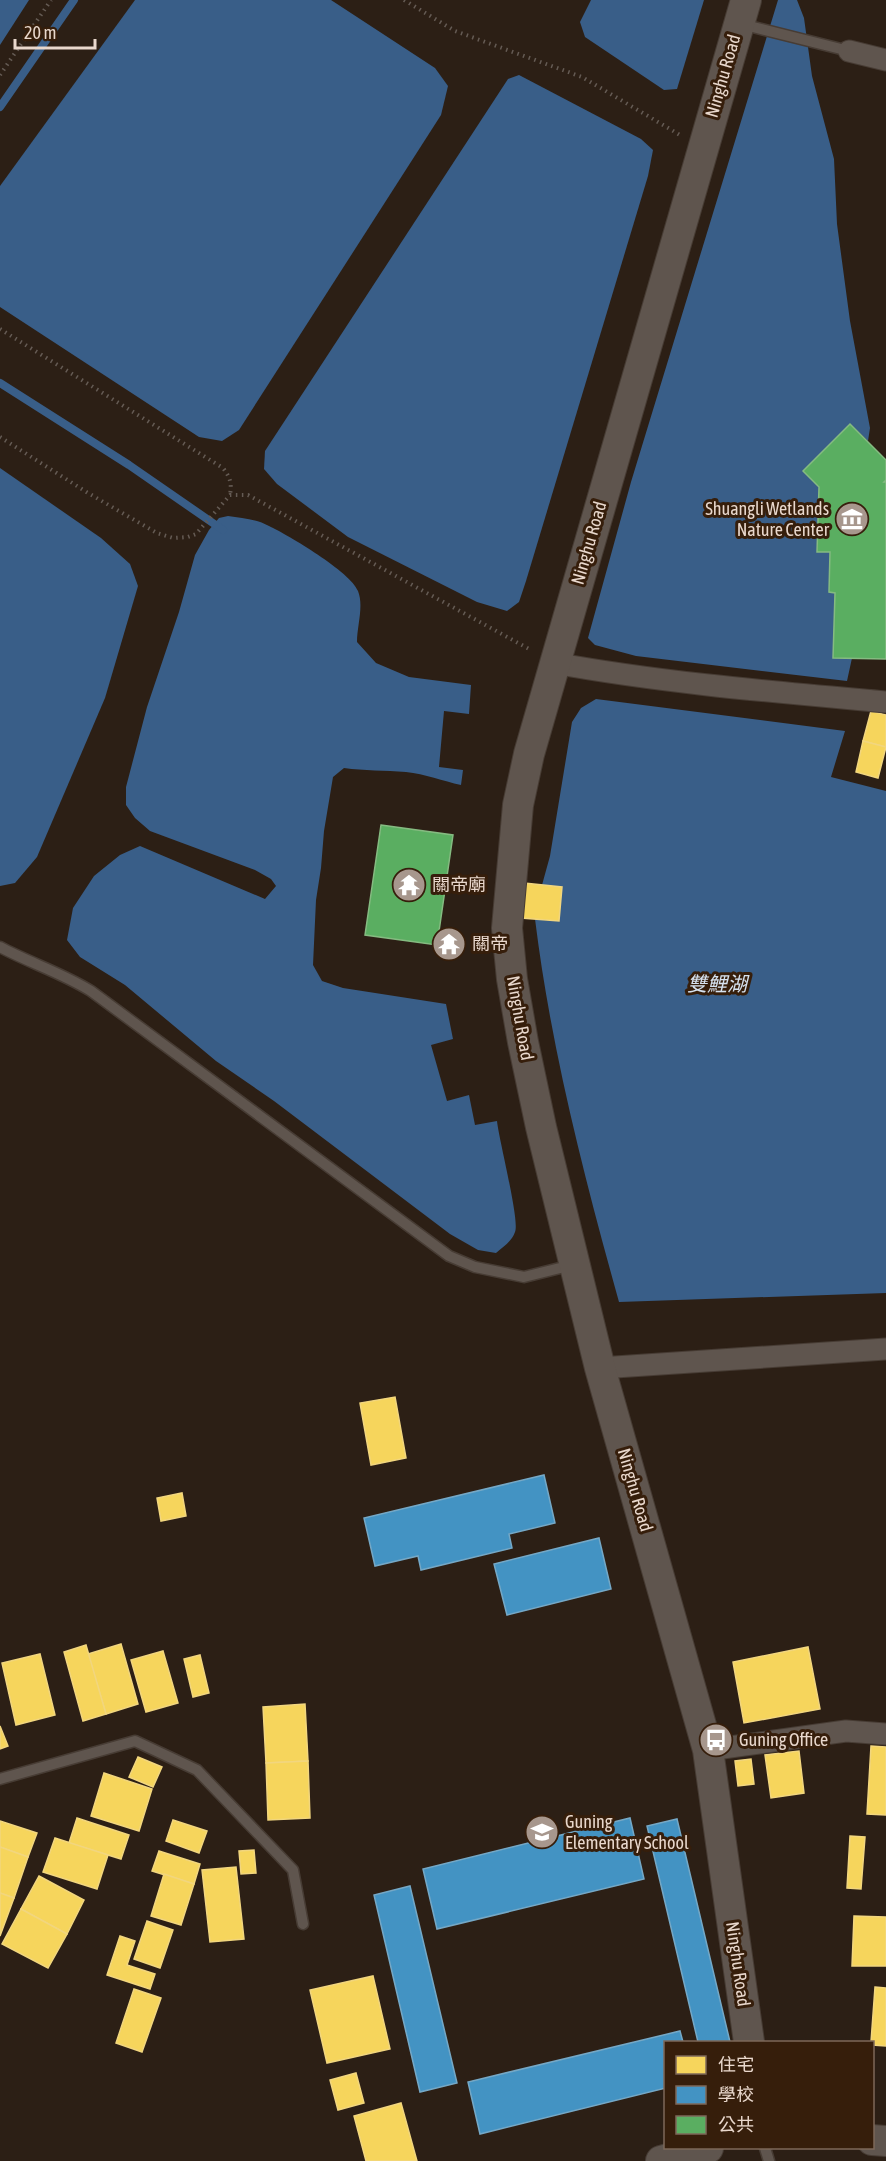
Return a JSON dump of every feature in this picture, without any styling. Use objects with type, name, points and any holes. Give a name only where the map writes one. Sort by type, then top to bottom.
[{"type":"main road","name":"Ninghu Road","points":[[749,2041],[708,1750],[600,1368],[573,1264],[523,1042],[512,979],[507,928],[518,805],[529,754],[702,149],[750,17]]},
{"type":"main road","points":[[661,2161],[704,2149]]},
{"type":"street","points":[[849,51],[886,60]]},
{"type":"street","points":[[554,663],[627,675],[760,691],[886,702]]},
{"type":"street","points":[[600,1368],[886,1349]]},
{"type":"street","points":[[708,1750],[846,1731],[886,1734]]},
{"type":"lane","points":[[750,17],[849,51]]},
{"type":"lane","points":[[0,947],[29,962],[72,979],[91,991],[449,1256],[475,1267],[525,1277],[573,1264]]},
{"type":"lane","points":[[0,1779],[135,1741],[197,1770],[293,1870],[303,1924]]},
{"type":"path","points":[[0,75],[51,0]]},
{"type":"path","points":[[404,0],[455,31],[582,77],[702,149]]},
{"type":"path","points":[[0,329],[223,468],[230,477],[230,495],[203,528],[188,537],[173,538],[157,533],[88,493],[0,437]]},
{"type":"path","points":[[230,495],[248,495],[554,663]]},
{"type":"water","points":[[0,0],[29,0],[0,45]]},
{"type":"water","points":[[135,0],[331,0],[435,68],[448,86],[441,115],[239,430],[222,441],[199,437],[0,307],[0,186]]},
{"type":"water","points":[[591,0],[704,0],[677,89],[664,90],[585,37],[580,22]]},
{"type":"water","points":[[778,0],[797,0],[804,18],[812,76],[834,159],[837,224],[850,321],[870,428],[868,441],[850,424],[803,471],[819,487],[817,551],[830,552],[829,592],[835,593],[852,658],[847,681],[636,656],[595,645],[588,638],[631,482]]},
{"type":"water","points":[[519,75],[641,139],[653,150],[648,176],[526,581],[519,602],[507,611],[477,602],[348,537],[277,484],[264,469],[265,451],[508,79]]},
{"type":"water","points":[[0,468],[101,538],[130,564],[138,586],[105,698],[37,857],[15,883],[0,886]]},
{"type":"water","points":[[228,516],[259,522],[278,531],[332,564],[344,574],[353,583],[360,597],[357,642],[376,663],[409,677],[471,685],[469,714],[444,711],[439,767],[463,770],[461,785],[420,774],[398,771],[344,768],[333,777],[316,900],[313,965],[322,981],[343,988],[446,1004],[453,1039],[431,1045],[447,1101],[469,1095],[475,1125],[497,1121],[516,1225],[512,1238],[496,1253],[478,1250],[450,1234],[274,1101],[216,1061],[125,985],[80,957],[67,940],[73,908],[94,876],[120,855],[140,846],[265,899],[276,886],[271,879],[255,870],[150,831],[135,818],[126,805],[126,787],[147,707],[179,612],[195,555],[209,530],[219,518]]},
{"type":"water","name":"雙鯉湖","points":[[596,699],[845,731],[831,777],[886,791],[886,1293],[619,1302],[593,1207],[559,1064],[535,919],[559,920],[562,887],[542,885],[550,856],[572,722],[581,708]]},
{"type":"building: 住宅","points":[[871,711],[886,715],[886,747],[863,741]]},
{"type":"building: 住宅","points":[[863,741],[886,747],[878,778],[856,772]]},
{"type":"building: 住宅","points":[[524,883],[562,887],[559,921],[521,918]]},
{"type":"building: 住宅","points":[[395,1397],[406,1458],[371,1465],[360,1403]]},
{"type":"building: 住宅","points":[[182,1493],[186,1516],[161,1521],[157,1498]]},
{"type":"building: 住宅","points":[[121,1644],[138,1704],[106,1714],[88,1654]]},
{"type":"building: 住宅","points":[[86,1645],[106,1714],[83,1721],[64,1652]]},
{"type":"building: 住宅","points":[[808,1647],[820,1709],[744,1723],[733,1662]]},
{"type":"building: 住宅","points":[[163,1651],[178,1703],[146,1712],[131,1660]]},
{"type":"building: 住宅","points":[[40,1654],[55,1715],[16,1725],[2,1663]]},
{"type":"building: 住宅","points":[[200,1655],[209,1693],[193,1697],[184,1659]]},
{"type":"building: 住宅","points":[[305,1704],[308,1761],[266,1763],[263,1707]]},
{"type":"building: 住宅","points":[[0,1726],[8,1746],[0,1749]]},
{"type":"building: 住宅","points":[[871,1746],[886,1747],[886,1815],[867,1814]]},
{"type":"building: 住宅","points":[[799,1751],[804,1793],[771,1798],[765,1755]]},
{"type":"building: 住宅","points":[[138,1757],[162,1767],[153,1787],[129,1777]]},
{"type":"building: 住宅","points":[[751,1759],[754,1784],[738,1786],[735,1761]]},
{"type":"building: 住宅","points":[[308,1761],[310,1818],[268,1820],[266,1763]]},
{"type":"building: 住宅","points":[[104,1773],[152,1789],[139,1831],[91,1816]]},
{"type":"building: 住宅","points":[[77,1818],[129,1835],[121,1859],[69,1843]]},
{"type":"building: 住宅","points":[[173,1820],[207,1831],[199,1853],[166,1841]]},
{"type":"building: 住宅","points":[[0,1821],[37,1833],[28,1857],[0,1847]]},
{"type":"building: 住宅","points":[[850,1836],[865,1837],[861,1889],[847,1888]]},
{"type":"building: 住宅","points":[[55,1838],[108,1855],[97,1889],[43,1872]]},
{"type":"building: 住宅","points":[[0,1847],[28,1857],[14,1898],[0,1893]]},
{"type":"building: 住宅","points":[[254,1850],[256,1873],[241,1874],[239,1851]]},
{"type":"building: 住宅","points":[[159,1851],[200,1864],[194,1884],[152,1871]]},
{"type":"building: 住宅","points":[[236,1867],[244,1939],[210,1942],[202,1870]]},
{"type":"building: 住宅","points":[[164,1874],[194,1884],[181,1925],[151,1916]]},
{"type":"building: 住宅","points":[[39,1876],[84,1900],[67,1934],[21,1909]]},
{"type":"building: 住宅","points":[[0,1893],[14,1898],[0,1936]]},
{"type":"building: 住宅","points":[[21,1909],[67,1934],[48,1968],[2,1944]]},
{"type":"building: 住宅","points":[[854,1916],[886,1917],[886,1966],[852,1966]]},
{"type":"building: 住宅","points":[[147,1921],[173,1930],[160,1968],[134,1959]]},
{"type":"building: 住宅","points":[[120,1936],[135,1941],[127,1965],[155,1974],[150,1989],[107,1975]]},
{"type":"building: 住宅","points":[[373,1976],[390,2049],[327,2063],[310,1990]]},
{"type":"building: 住宅","points":[[875,1987],[886,1988],[886,2046],[874,2045],[874,2041],[871,2041]]},
{"type":"building: 住宅","points":[[134,1989],[161,1998],[142,2052],[116,2043]]},
{"type":"building: 住宅","points":[[356,2073],[364,2103],[338,2110],[330,2080]]},
{"type":"building: 住宅","points":[[401,2103],[417,2161],[366,2161],[354,2116]]},
{"type":"building: 學校","points":[[544,1475],[555,1523],[509,1534],[512,1548],[421,1570],[418,1556],[375,1566],[364,1518]]},
{"type":"building: 學校","points":[[599,1538],[611,1589],[507,1615],[494,1564]]},
{"type":"building: 學校","points":[[630,1818],[644,1879],[437,1929],[423,1869]]},
{"type":"building: 學校","points":[[677,1819],[730,2041],[698,2041],[647,1826]]},
{"type":"building: 學校","points":[[410,1886],[457,2083],[420,2092],[374,1895]]},
{"type":"building: 學校","points":[[680,2031],[683,2041],[664,2041],[664,2088],[480,2134],[468,2082]]},
{"type":"building: 公共","name":"Shuangli Wetlands Nature Center","points":[[850,424],[886,460],[886,480],[884,482],[886,482],[886,659],[833,658],[835,593],[829,592],[830,552],[817,552],[819,487],[803,471]]},
{"type":"building: 公共","name":"關帝廟","points":[[381,825],[453,835],[437,945],[365,935]]},
{"type":"waterway","points":[[0,107],[74,0]]},
{"type":"waterway","points":[[0,383],[129,465],[223,530]]},
{"type":"place","name":"Shuangli Wetlands Nature Center","points":[[852,519]]},
{"type":"place","name":"關帝廟","points":[[409,885]]},
{"type":"place","name":"關帝","points":[[449,944]]},
{"type":"place","name":"Guning Office","points":[[716,1740]]},
{"type":"place","name":"Guning Elementary School","points":[[542,1832]]}]
